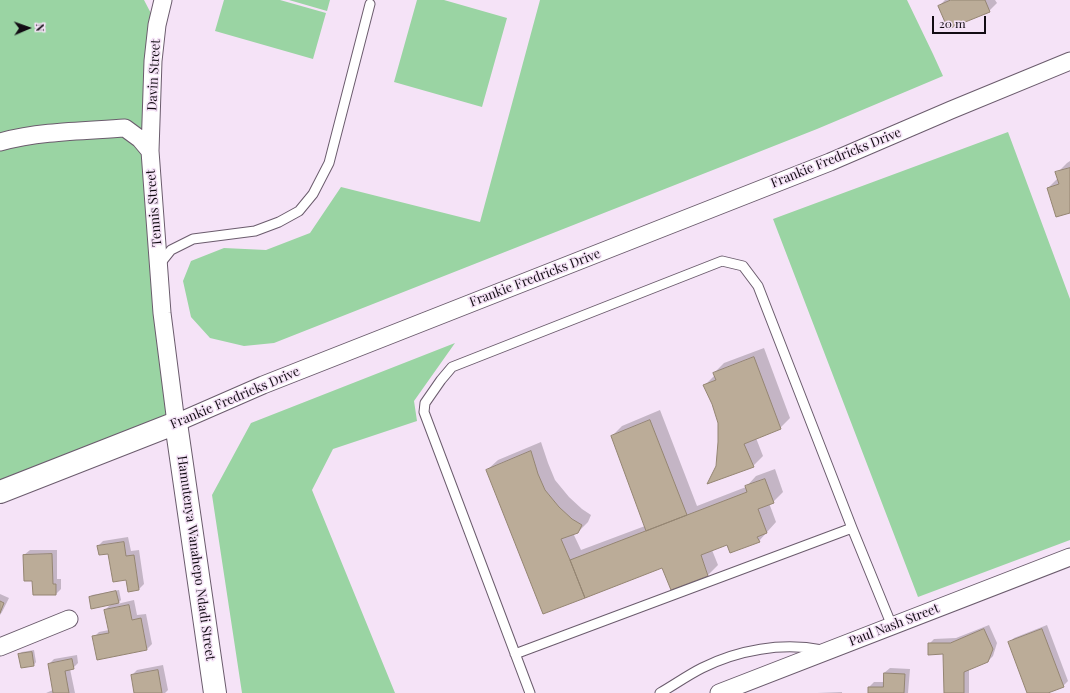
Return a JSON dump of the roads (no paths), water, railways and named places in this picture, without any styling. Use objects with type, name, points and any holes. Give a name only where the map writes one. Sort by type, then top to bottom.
[{"type":"street","name":"Davin Street","points":[[150,151],[156,25],[163,0]]},
{"type":"street","name":"Frankie Fredricks Drive","points":[[0,492],[176,423],[263,385],[830,162],[950,110],[1070,62]]},
{"type":"street","name":"Tennis Street","points":[[0,142],[13,138],[55,133],[125,128],[140,139],[150,151],[162,313],[176,423]]},
{"type":"street","name":"Hamutenya Wanahepo Ndadi Street","points":[[176,423],[215,693]]},
{"type":"street","name":"Paul Nash Street","points":[[719,693],[1070,556]]},
{"type":"street","points":[[0,647],[70,618]]},
{"type":"lane","points":[[159,265],[171,250],[193,239],[255,231],[279,222],[299,212],[313,194],[329,163],[370,4]]},
{"type":"lane","points":[[530,693],[424,412],[425,403],[452,367],[722,261],[743,266],[758,286],[852,528],[892,626]]},
{"type":"lane","points":[[515,654],[852,528]]},
{"type":"lane","points":[[660,693],[702,668],[733,656],[755,650],[807,647],[826,651]]}]
